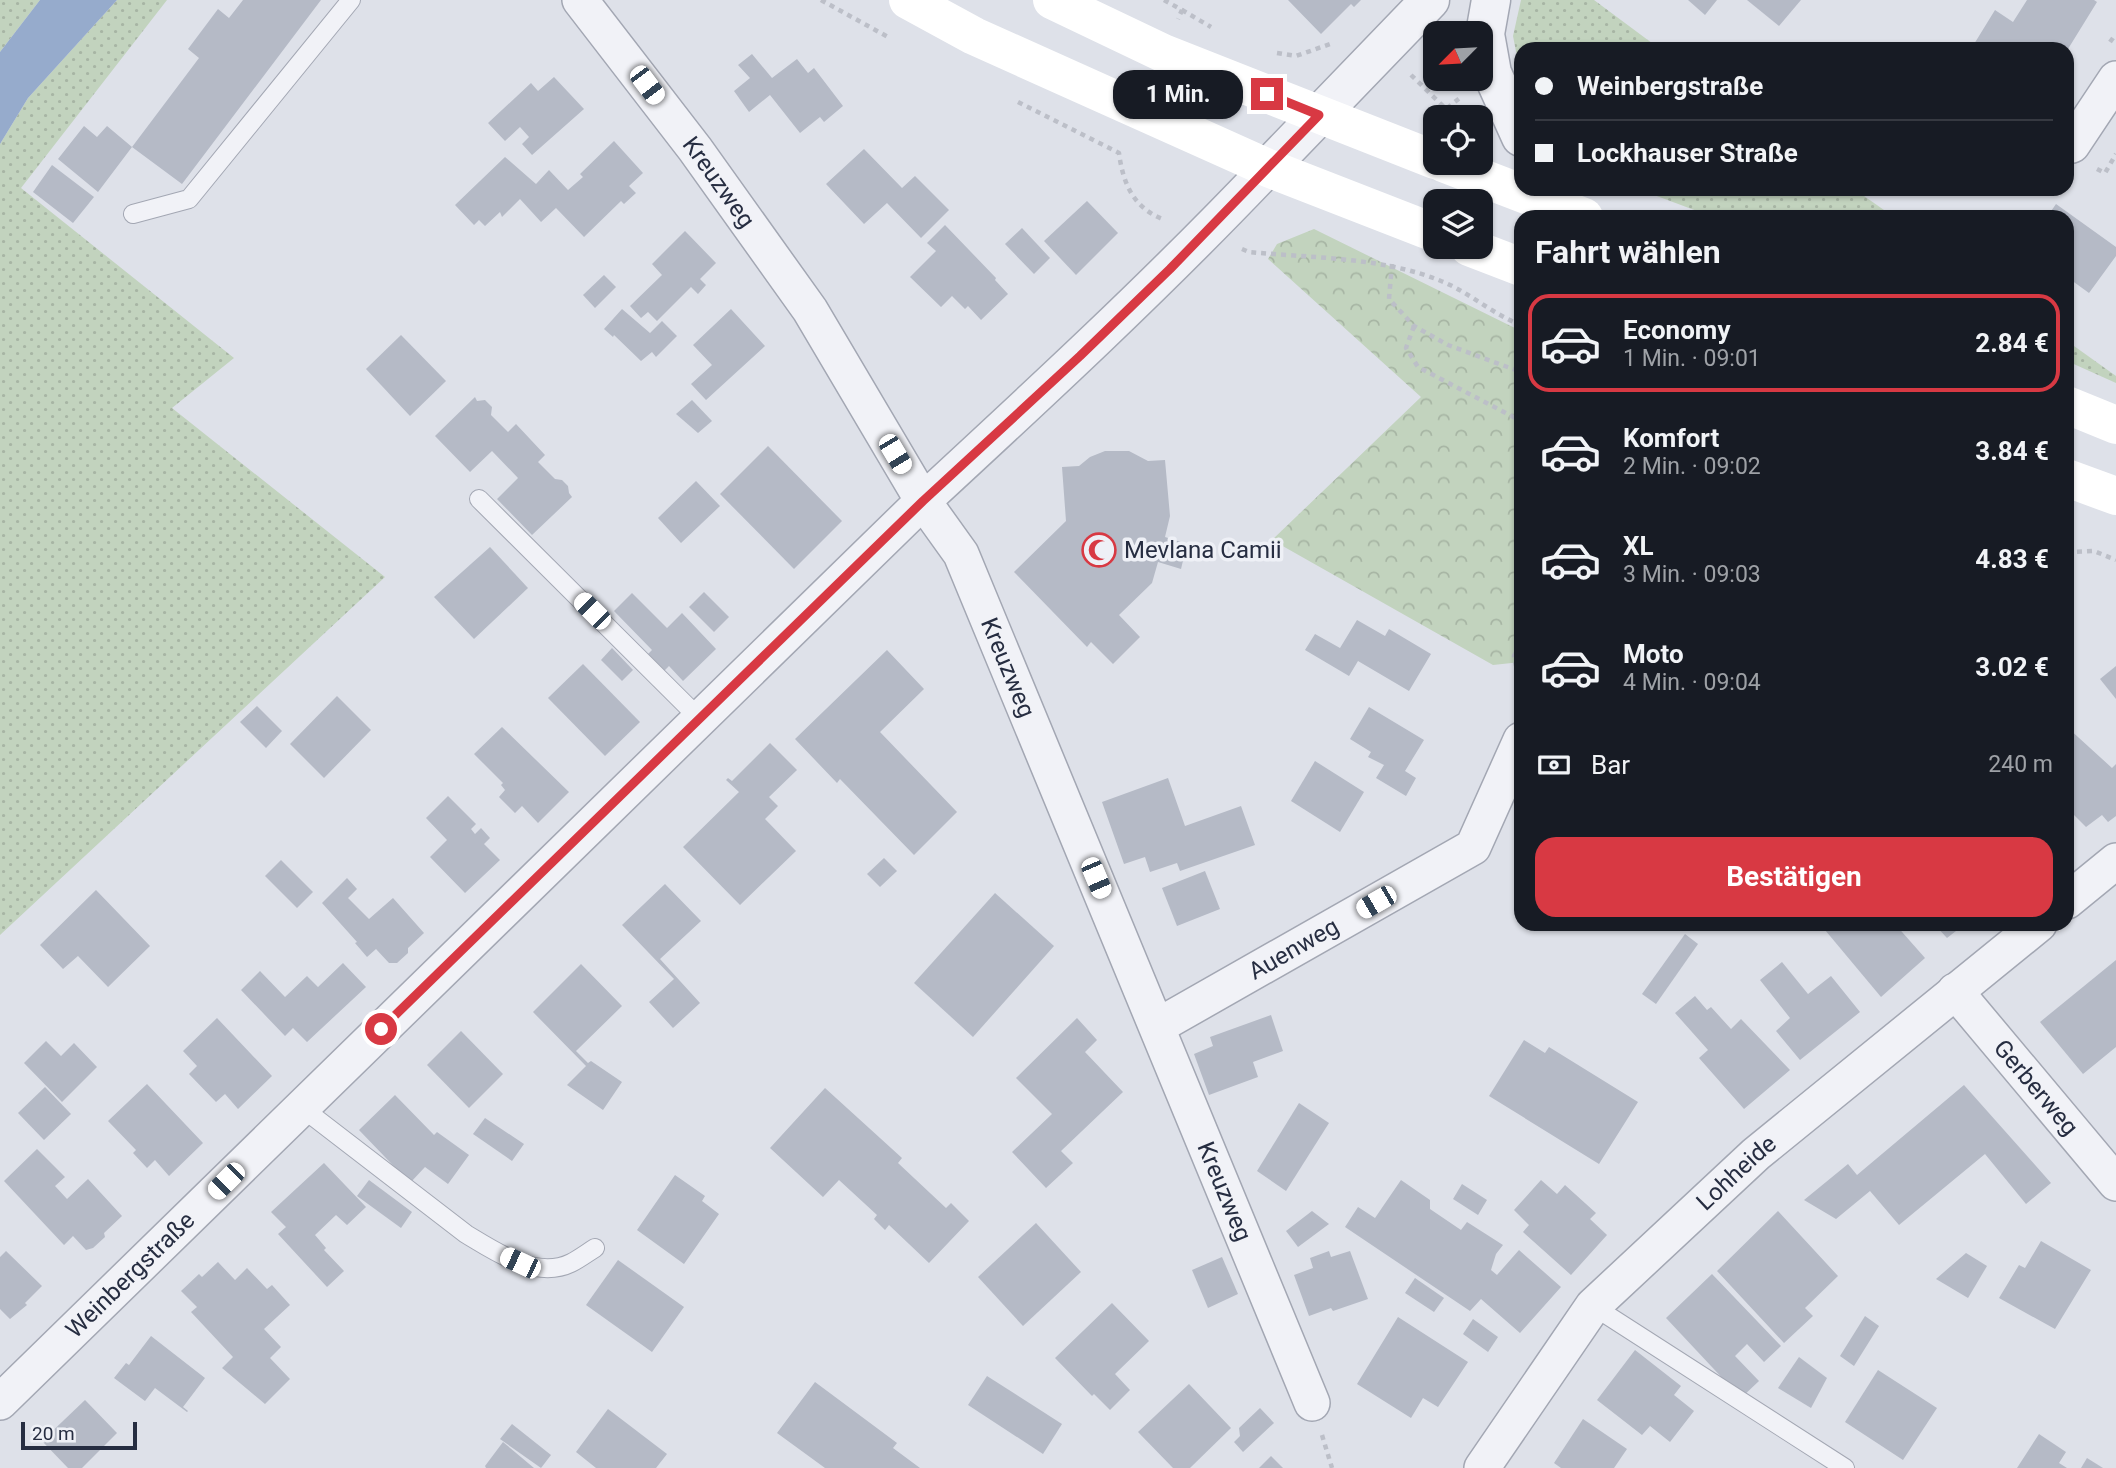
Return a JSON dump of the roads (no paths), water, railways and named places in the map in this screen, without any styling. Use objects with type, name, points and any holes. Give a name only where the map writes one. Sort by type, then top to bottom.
[{"type":"main road","points":[[908,0],[974,36],[1268,168],[1423,228]]},
{"type":"main road","points":[[1052,0],[1163,53],[1423,155]]},
{"type":"main road","points":[[1478,175],[1514,187]]},
{"type":"main road","points":[[1540,196],[1569,206]]},
{"type":"main road","points":[[1493,256],[1514,264]]},
{"type":"main road","points":[[2074,408],[2116,425]]},
{"type":"main road","points":[[2074,481],[2116,496]]},
{"type":"street","name":"Kreuzweg","points":[[580,0],[695,149],[810,310],[923,501],[961,554],[1312,1403]]},
{"type":"street","name":"Weinbergstraße","points":[[0,1402],[923,501],[1080,356],[1205,235],[1430,0]]},
{"type":"street","points":[[1491,0],[1485,34],[1492,73],[1514,121]]},
{"type":"street","points":[[2074,142],[2116,79]]},
{"type":"street","name":"Auenweg","points":[[1158,1026],[1473,847],[1514,756]]},
{"type":"street","points":[[2074,895],[2116,861]]},
{"type":"street","name":"Lohheide","points":[[1482,1468],[1593,1306],[1756,1153],[2030,931]]},
{"type":"street","name":"Gerberweg","points":[[1955,991],[2116,1183]]},
{"type":"lane","points":[[133,214],[189,199],[351,0]]},
{"type":"lane","points":[[479,499],[700,719]]},
{"type":"lane","points":[[301,1107],[467,1234],[520,1263],[545,1269],[569,1264],[595,1248]]},
{"type":"lane","points":[[1593,1306],[1845,1468]]},
{"type":"water","points":[[40,0],[117,0],[28,98],[0,144],[0,52]]},
{"type":"place","name":"Mevlana Camii","points":[[1099,550]]}]
